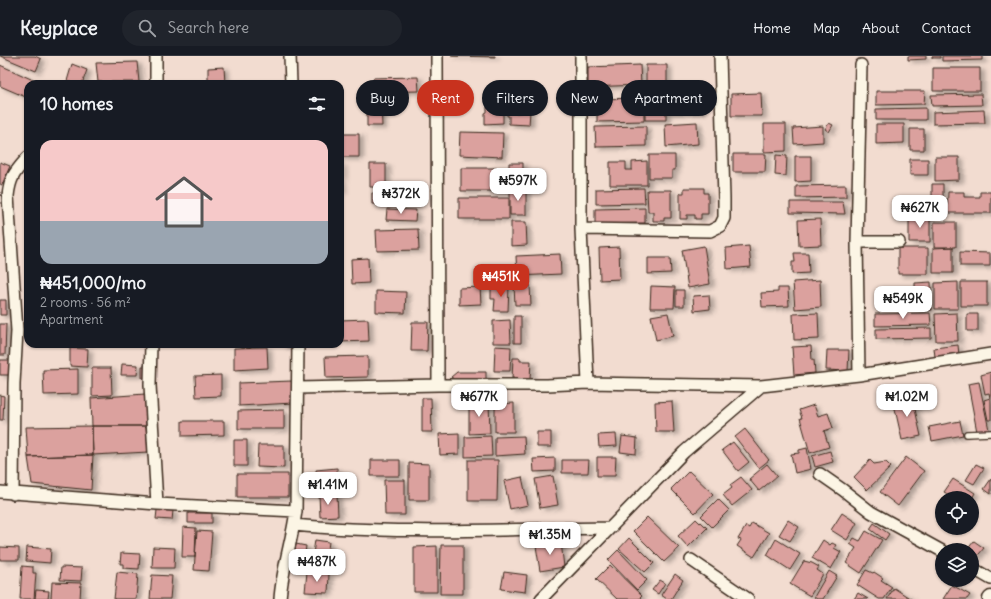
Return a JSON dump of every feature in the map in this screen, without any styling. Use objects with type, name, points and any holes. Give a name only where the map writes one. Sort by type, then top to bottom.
[{"type":"street","points":[[156,56],[156,80]]},
{"type":"street","points":[[290,56],[291,80]]},
{"type":"street","points":[[436,56],[438,385]]},
{"type":"street","points":[[581,56],[581,229],[588,383]]},
{"type":"street","points":[[581,229],[710,231],[720,226],[724,218],[720,56]]},
{"type":"street","points":[[860,375],[857,242],[861,65]]},
{"type":"street","points":[[13,494],[14,383],[17,331],[8,196],[9,185],[13,175],[24,161]]},
{"type":"street","points":[[857,242],[899,242]]},
{"type":"street","points":[[151,348],[150,385],[157,504]]},
{"type":"street","points":[[280,599],[281,585],[296,511],[298,348]]},
{"type":"street","points":[[298,388],[438,385],[547,385],[588,383],[761,386],[860,375],[991,354]]},
{"type":"street","points":[[541,599],[684,452],[761,386]]},
{"type":"street","points":[[820,474],[872,512],[935,547]]},
{"type":"street","points":[[0,492],[157,504],[296,511]]},
{"type":"street","points":[[294,525],[341,530],[390,531],[609,528]]},
{"type":"street","points":[[691,560],[748,599]]},
{"type":"street","points":[[979,572],[991,579]]},
{"type":"lane","points":[[967,434],[991,433]]},
{"type":"building","points":[[0,56],[35,56],[41,59],[36,71]]},
{"type":"building","points":[[451,56],[495,56],[495,57]]},
{"type":"building","points":[[908,56],[926,56],[926,59],[908,60]]},
{"type":"building","points":[[932,56],[940,56],[940,58],[932,58]]},
{"type":"building","points":[[942,56],[982,56],[982,60],[942,61]]},
{"type":"building","points":[[137,62],[139,80],[98,80],[96,63]]},
{"type":"building","points":[[72,64],[87,70],[83,80],[67,80]]},
{"type":"building","points":[[0,65],[33,80],[24,80],[24,96],[0,86]]},
{"type":"building","points":[[640,65],[641,80],[621,80],[621,86],[613,86],[613,80],[588,80],[588,67]]},
{"type":"building","points":[[646,65],[667,65],[667,80],[646,80]]},
{"type":"building","points":[[224,67],[225,80],[208,80],[208,68]]},
{"type":"building","points":[[933,68],[980,68],[980,91],[933,91]]},
{"type":"building","points":[[418,77],[417,91],[409,91],[409,80],[373,80],[373,78]]},
{"type":"building","points":[[876,91],[925,91],[924,104],[876,105]]},
{"type":"building","points":[[761,93],[762,116],[731,116],[731,94]]},
{"type":"building","points":[[981,94],[982,105],[932,106],[931,95]]},
{"type":"building","points":[[621,98],[621,116],[644,116],[644,121],[597,122],[597,116],[613,116],[613,99]]},
{"type":"building","points":[[926,108],[926,120],[876,120],[876,109]]},
{"type":"building","points":[[984,110],[985,123],[933,124],[933,112]]},
{"type":"building","points":[[367,116],[382,116],[382,126],[367,126]]},
{"type":"building","points":[[485,116],[503,116],[503,123],[485,124]]},
{"type":"building","points":[[509,116],[530,116],[529,125],[509,124]]},
{"type":"building","points":[[645,116],[666,116],[666,120],[645,120]]},
{"type":"building","points":[[697,122],[698,144],[666,147],[665,124]]},
{"type":"building","points":[[829,123],[833,125],[829,132],[825,129]]},
{"type":"building","points":[[764,124],[786,124],[786,151],[764,152]]},
{"type":"building","points":[[876,124],[904,124],[904,143],[876,144]]},
{"type":"building","points":[[646,126],[646,146],[596,147],[595,127]]},
{"type":"building","points":[[823,126],[823,142],[794,144],[793,128]]},
{"type":"building","points":[[910,129],[924,129],[924,150],[910,150]]},
{"type":"building","points":[[460,132],[503,133],[502,157],[459,155]]},
{"type":"building","points":[[344,134],[359,134],[359,157],[344,157]]},
{"type":"building","points":[[733,154],[766,154],[765,172],[733,172]]},
{"type":"building","points":[[649,155],[675,155],[675,170],[672,170],[672,178],[649,178]]},
{"type":"building","points":[[776,155],[787,156],[786,176],[775,175]]},
{"type":"building","points":[[795,156],[811,156],[811,181],[795,182]]},
{"type":"building","points":[[935,157],[959,157],[959,180],[935,181]]},
{"type":"building","points":[[910,159],[928,159],[928,175],[910,175]]},
{"type":"building","points":[[647,161],[647,185],[610,185],[610,162],[626,162],[626,170],[632,170],[632,162]]},
{"type":"building","points":[[0,162],[10,166],[2,185],[0,184]]},
{"type":"building","points":[[509,163],[523,163],[523,188],[509,188]]},
{"type":"building","points":[[370,164],[386,164],[386,187],[370,187]]},
{"type":"building","points":[[461,168],[507,168],[506,191],[461,191]]},
{"type":"building","points":[[932,184],[943,184],[943,214],[932,214]]},
{"type":"building","points":[[846,185],[846,197],[796,198],[796,186]]},
{"type":"building","points":[[644,188],[645,203],[596,204],[596,189]]},
{"type":"building","points":[[684,188],[704,188],[704,193],[708,193],[708,214],[701,214],[701,219],[695,219],[695,215],[687,215],[687,219],[680,219],[680,193],[684,193]]},
{"type":"building","points":[[510,190],[526,190],[526,215],[510,215]]},
{"type":"building","points":[[647,190],[671,190],[671,218],[664,218],[664,221],[653,221],[653,212],[648,212]]},
{"type":"building","points":[[948,192],[964,192],[964,197],[980,197],[980,192],[991,192],[991,213],[947,213]]},
{"type":"building","points":[[372,193],[416,194],[416,205],[372,204]]},
{"type":"building","points":[[459,198],[509,198],[509,219],[459,219]]},
{"type":"building","points":[[790,202],[843,202],[845,214],[790,213]]},
{"type":"building","points":[[645,208],[645,223],[595,224],[595,209]]},
{"type":"building","points":[[387,209],[416,210],[415,221],[386,220]]},
{"type":"building","points":[[930,216],[930,242],[909,242],[909,217]]},
{"type":"building","points":[[820,219],[821,245],[799,246],[798,220]]},
{"type":"building","points":[[511,222],[526,222],[527,245],[511,246]]},
{"type":"building","points":[[934,222],[956,222],[956,247],[934,247]]},
{"type":"building","points":[[418,229],[419,250],[377,251],[376,230]]},
{"type":"building","points":[[704,246],[710,284],[688,288],[682,250]]},
{"type":"building","points":[[749,246],[751,267],[727,269],[726,248]]},
{"type":"building","points":[[619,247],[620,279],[600,280],[599,248]]},
{"type":"building","points":[[953,247],[953,273],[933,273],[933,248]]},
{"type":"building","points":[[898,248],[928,248],[928,274],[898,274]]},
{"type":"building","points":[[960,252],[990,253],[990,266],[960,266]]},
{"type":"building","points":[[794,253],[808,253],[809,273],[792,274],[792,262],[795,262]]},
{"type":"building","points":[[560,254],[561,274],[517,276],[516,256]]},
{"type":"building","points":[[368,258],[369,283],[352,284],[351,259]]},
{"type":"building","points":[[648,258],[670,258],[671,273],[648,274]]},
{"type":"building","points":[[820,280],[821,307],[795,309],[793,282]]},
{"type":"building","points":[[931,282],[932,310],[915,310],[915,283]]},
{"type":"building","points":[[958,282],[958,309],[935,309],[935,283]]},
{"type":"building","points":[[961,282],[987,282],[987,306],[961,306]]},
{"type":"building","points":[[530,285],[531,305],[515,305],[514,286]]},
{"type":"building","points":[[651,286],[675,287],[674,308],[650,308]]},
{"type":"building","points":[[480,287],[481,304],[459,305],[459,288]]},
{"type":"building","points":[[491,287],[509,287],[508,311],[494,311],[495,299],[491,299]]},
{"type":"building","points":[[778,288],[788,288],[789,306],[762,307],[761,293],[778,292]]},
{"type":"building","points":[[676,290],[684,290],[684,306],[676,306]]},
{"type":"building","points":[[376,291],[406,292],[405,313],[376,312]]},
{"type":"building","points":[[709,295],[710,309],[694,311],[693,296]]},
{"type":"building","points":[[0,300],[6,300],[6,315],[0,315]]},
{"type":"building","points":[[668,313],[673,336],[656,340],[651,316]]},
{"type":"building","points":[[818,313],[819,339],[794,340],[793,314]]},
{"type":"building","points":[[930,313],[931,325],[875,326],[875,314]]},
{"type":"building","points":[[957,313],[958,341],[936,341],[935,314]]},
{"type":"building","points":[[967,314],[978,314],[978,331],[967,331]]},
{"type":"building","points":[[514,316],[521,316],[521,343],[514,343]]},
{"type":"building","points":[[368,319],[369,341],[344,342],[344,320]]},
{"type":"building","points":[[510,320],[511,343],[493,343],[493,321]]},
{"type":"building","points":[[412,322],[428,322],[427,351],[411,351]]},
{"type":"building","points":[[0,324],[6,324],[5,355],[0,355]]},
{"type":"building","points":[[931,328],[931,338],[876,339],[876,329]]},
{"type":"building","points":[[958,345],[959,355],[935,357],[934,348]]},
{"type":"building","points":[[495,346],[511,347],[510,371],[494,371]]},
{"type":"building","points":[[811,346],[815,373],[794,375],[792,347]]},
{"type":"building","points":[[70,348],[88,349],[87,367],[70,366]]},
{"type":"building","points":[[234,348],[267,348],[268,368],[234,370]]},
{"type":"building","points":[[827,350],[849,350],[848,371],[826,370]]},
{"type":"building","points":[[368,356],[368,377],[326,378],[325,357]]},
{"type":"building","points":[[513,358],[520,358],[520,361],[531,361],[530,379],[512,378]]},
{"type":"building","points":[[0,360],[11,360],[12,375],[0,375]]},
{"type":"building","points":[[122,364],[138,365],[137,375],[121,375]]},
{"type":"building","points":[[142,366],[149,366],[149,378],[142,378]]},
{"type":"building","points":[[92,368],[111,368],[112,395],[92,396]]},
{"type":"building","points":[[78,369],[78,394],[44,395],[43,370]]},
{"type":"building","points":[[457,372],[486,372],[486,383],[458,382],[451,377]]},
{"type":"building","points":[[991,372],[991,420],[988,420],[984,400],[990,398],[989,393],[985,394],[981,375]]},
{"type":"building","points":[[221,375],[221,396],[196,397],[195,376]]},
{"type":"building","points":[[292,381],[293,403],[239,406],[239,383]]},
{"type":"building","points":[[979,382],[989,430],[977,432],[968,384]]},
{"type":"building","points":[[145,394],[146,426],[92,426],[91,398]]},
{"type":"building","points":[[0,395],[4,396],[3,420],[0,420]]},
{"type":"building","points":[[912,396],[921,436],[902,440],[893,400]]},
{"type":"building","points":[[422,398],[431,398],[432,432],[422,432]]},
{"type":"building","points":[[672,401],[674,432],[656,432],[655,402]]},
{"type":"building","points":[[489,402],[490,433],[469,434],[469,403]]},
{"type":"building","points":[[514,403],[514,432],[495,432],[495,404]]},
{"type":"building","points":[[814,405],[818,416],[828,413],[833,428],[824,431],[829,447],[810,453],[799,410]]},
{"type":"building","points":[[284,410],[284,429],[238,429],[238,411]]},
{"type":"building","points":[[182,421],[224,421],[224,435],[182,436]]},
{"type":"building","points":[[960,421],[963,435],[932,441],[929,427]]},
{"type":"building","points":[[92,426],[146,426],[148,452],[93,455]]},
{"type":"building","points":[[92,426],[93,455],[28,457],[26,427]]},
{"type":"building","points":[[745,429],[769,460],[759,468],[735,437]]},
{"type":"building","points":[[537,432],[551,432],[551,447],[537,447]]},
{"type":"building","points":[[459,433],[459,454],[440,455],[439,434]]},
{"type":"building","points":[[616,434],[617,446],[599,447],[598,435]]},
{"type":"building","points":[[491,436],[492,456],[465,457],[465,437]]},
{"type":"building","points":[[524,436],[525,454],[495,456],[495,437]]},
{"type":"building","points":[[622,436],[637,438],[636,454],[620,452]]},
{"type":"building","points":[[234,440],[247,440],[247,466],[234,466]]},
{"type":"building","points":[[733,442],[749,462],[738,471],[722,450]]},
{"type":"building","points":[[258,445],[284,445],[284,468],[257,467]]},
{"type":"building","points":[[807,448],[811,469],[795,473],[791,454],[799,453],[799,450]]},
{"type":"building","points":[[830,451],[833,462],[815,467],[812,456]]},
{"type":"building","points":[[93,455],[91,490],[32,484],[28,457]]},
{"type":"building","points":[[597,457],[616,457],[615,476],[597,476]]},
{"type":"building","points":[[906,457],[924,471],[898,506],[880,492]]},
{"type":"building","points":[[555,458],[555,471],[534,472],[533,459]]},
{"type":"building","points":[[371,460],[400,460],[400,476],[371,476]]},
{"type":"building","points":[[468,460],[498,460],[497,501],[468,501]]},
{"type":"building","points":[[562,460],[589,460],[588,473],[562,473]]},
{"type":"building","points":[[870,460],[874,464],[886,462],[891,467],[867,490],[854,477]]},
{"type":"building","points":[[409,463],[429,464],[429,500],[409,500]]},
{"type":"building","points":[[767,464],[777,476],[759,491],[749,479]]},
{"type":"building","points":[[976,464],[984,468],[974,484],[966,480]]},
{"type":"building","points":[[337,468],[338,484],[317,486],[316,470]]},
{"type":"building","points":[[689,471],[713,494],[695,513],[671,489]]},
{"type":"building","points":[[237,474],[288,474],[288,497],[237,497]]},
{"type":"building","points":[[553,476],[558,505],[540,508],[535,479]]},
{"type":"building","points":[[522,477],[528,505],[510,509],[504,481]]},
{"type":"building","points":[[741,477],[752,490],[732,506],[723,495],[732,488],[730,485]]},
{"type":"building","points":[[953,479],[972,491],[945,491]]},
{"type":"building","points":[[991,479],[991,494],[984,489]]},
{"type":"building","points":[[384,480],[405,480],[405,515],[385,515]]},
{"type":"building","points":[[337,494],[338,516],[320,517],[319,495]]},
{"type":"building","points":[[718,499],[729,510],[712,527],[701,516]]},
{"type":"building","points":[[157,510],[173,511],[172,520],[156,519]]},
{"type":"building","points":[[188,513],[212,513],[212,523],[188,523]]},
{"type":"building","points":[[842,513],[857,523],[847,540],[831,530]]},
{"type":"building","points":[[647,517],[679,548],[664,562],[633,531]]},
{"type":"building","points":[[696,519],[707,528],[688,547],[678,536]]},
{"type":"building","points":[[788,520],[799,527],[790,541],[779,535]]},
{"type":"building","points":[[752,523],[769,533],[754,557],[737,546],[741,540],[738,539],[746,526],[749,528]]},
{"type":"building","points":[[874,523],[889,534],[885,540],[870,529]]},
{"type":"building","points":[[183,527],[196,528],[195,557],[182,557]]},
{"type":"building","points":[[197,531],[212,532],[209,571],[194,570]]},
{"type":"building","points":[[866,531],[882,540],[861,573],[846,563],[856,548],[850,544],[854,538],[860,541]]},
{"type":"building","points":[[629,538],[654,563],[645,572],[619,549]]},
{"type":"building","points":[[776,539],[800,554],[790,570],[767,555]]},
{"type":"building","points":[[315,540],[329,542],[326,563],[312,561]]},
{"type":"building","points":[[823,540],[830,545],[832,543],[836,545],[834,548],[841,552],[831,569],[812,558]]},
{"type":"building","points":[[561,542],[564,567],[540,571],[536,546]]},
{"type":"building","points":[[296,544],[306,546],[303,568],[292,567]]},
{"type":"building","points":[[979,544],[984,548],[979,554]]},
{"type":"building","points":[[441,545],[463,545],[463,594],[440,594]]},
{"type":"building","points":[[437,546],[437,592],[414,592],[414,547]]},
{"type":"building","points":[[0,547],[19,548],[19,560],[0,560]]},
{"type":"building","points":[[27,547],[51,549],[50,563],[26,561]]},
{"type":"building","points":[[153,547],[175,548],[174,568],[152,568]]},
{"type":"building","points":[[618,550],[647,580],[637,590],[608,560]]},
{"type":"building","points":[[121,553],[140,554],[139,569],[123,568],[123,564],[120,564]]},
{"type":"building","points":[[804,561],[819,567],[817,570],[823,574],[810,596],[790,584]]},
{"type":"building","points":[[610,565],[642,596],[639,599],[617,599],[596,579]]},
{"type":"building","points":[[22,566],[33,567],[33,573],[36,573],[34,599],[20,599]]},
{"type":"building","points":[[61,567],[82,568],[81,581],[60,580]]},
{"type":"building","points":[[866,570],[873,573],[874,572],[883,578],[881,580],[892,587],[884,599],[879,599],[857,585]]},
{"type":"building","points":[[829,571],[837,576],[823,599],[817,599],[814,597]]},
{"type":"building","points":[[117,572],[138,574],[136,599],[114,599]]},
{"type":"building","points":[[307,572],[329,574],[328,593],[305,592]]},
{"type":"building","points":[[504,572],[527,575],[525,592],[501,589]]},
{"type":"building","points":[[675,574],[683,580],[671,599],[667,599],[661,595]]},
{"type":"building","points":[[152,575],[172,576],[170,599],[150,599]]},
{"type":"building","points":[[660,580],[665,583],[658,594],[652,590]]},
{"type":"building","points":[[52,582],[81,583],[80,599],[51,599]]},
{"type":"building","points":[[951,587],[956,587],[970,595],[967,599],[943,599]]},
{"type":"building","points":[[894,588],[911,599],[887,599]]},
{"type":"building","points":[[36,590],[49,591],[48,599],[35,599]]},
{"type":"building","points":[[858,593],[868,599],[854,599]]}]
